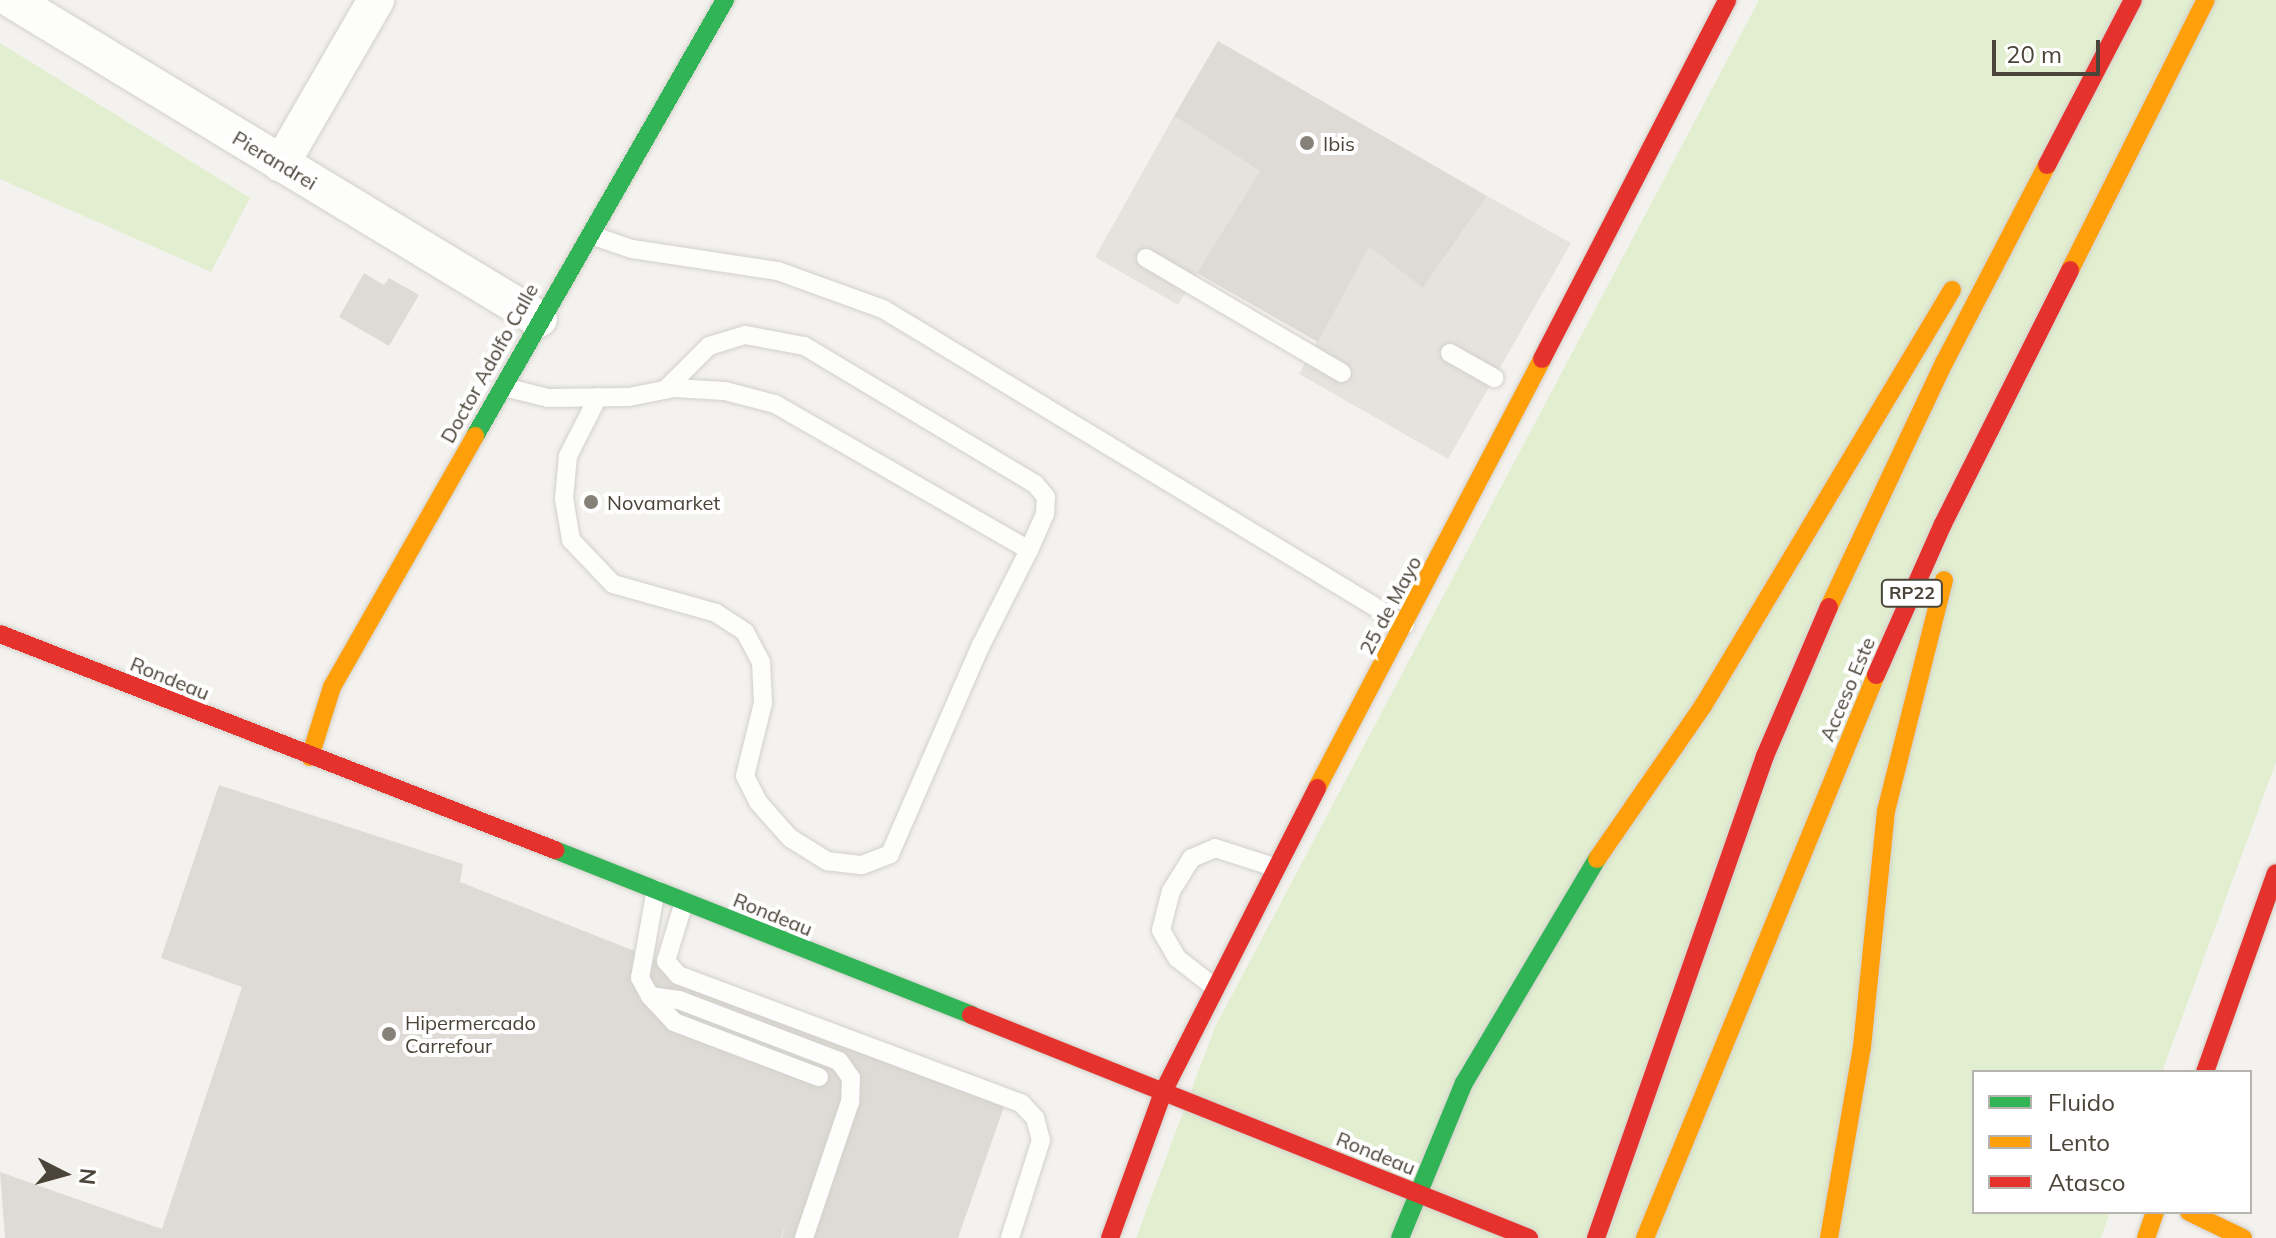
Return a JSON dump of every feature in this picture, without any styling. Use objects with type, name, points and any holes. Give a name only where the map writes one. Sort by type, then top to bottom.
[{"type":"main road","name":"Doctor Adolfo Calle","points":[[310,757],[332,687],[588,233],[725,0]]},
{"type":"main road","name":"25 de Mayo","points":[[1110,1238],[1163,1092],[1274,867],[1405,625],[1727,0]]},
{"type":"main road","points":[[2096,70],[2121,0]]},
{"type":"main road","points":[[1596,1238],[1776,729],[1875,506],[2133,0]]},
{"type":"main road","name":"Acceso Este","points":[[1645,1238],[1863,704],[2026,352],[2206,0]]},
{"type":"main road","points":[[1996,222],[2047,164]]},
{"type":"main road","points":[[1400,1238],[1464,1083],[1604,848],[1703,706],[1783,578],[1962,273]]},
{"type":"main road","points":[[1829,1238],[1862,1047],[1877,876],[1901,740],[1947,568],[2026,352]]},
{"type":"main road","name":"Rondeau","points":[[0,634],[656,889],[1529,1238]]},
{"type":"main road","points":[[2206,1070],[2276,873]]},
{"type":"main road","points":[[2146,1238],[2154,1214]]},
{"type":"main road","points":[[2193,1214],[2243,1238]]},
{"type":"street","points":[[281,164],[376,0]]},
{"type":"street","name":"Pierandrei","points":[[27,4],[281,164],[539,319]]},
{"type":"lane","points":[[588,233],[632,249],[778,271],[883,309],[1405,625]]},
{"type":"lane","points":[[1146,258],[1342,373]]},
{"type":"lane","points":[[598,397],[568,456],[564,498],[571,540],[613,584],[716,613],[745,632],[761,662],[763,703],[745,776],[758,802],[790,838],[827,861],[862,865],[890,854],[980,647],[1045,514],[1046,497],[1035,484],[804,346],[745,335],[709,346],[666,389]]},
{"type":"lane","points":[[1450,353],[1494,378]]},
{"type":"lane","points":[[501,386],[535,396],[598,397],[666,389],[725,391],[775,404],[1029,550]]},
{"type":"lane","points":[[1216,989],[1177,958],[1161,930],[1171,891],[1192,858],[1215,848],[1274,867]]},
{"type":"lane","points":[[656,889],[640,978],[650,996],[674,1022],[819,1077]]},
{"type":"lane","points":[[684,902],[666,961],[678,975],[1021,1103],[1035,1118],[1041,1140],[1010,1238]]},
{"type":"lane","points":[[650,996],[679,1000],[839,1061],[851,1078],[838,1142],[804,1238]]},
{"type":"green space","points":[[1759,0],[2276,0],[2276,762],[2163,1070],[1972,1070],[1972,1214],[2109,1214],[2101,1238],[1136,1238],[1215,1027]]},
{"type":"green space","points":[[0,43],[250,198],[211,272],[0,179]]},
{"type":"shaded area","points":[[1174,116],[1260,171],[1178,305],[1095,257]]},
{"type":"shaded area","points":[[1487,196],[1571,243],[1448,459],[1299,374],[1369,247],[1423,288]]},
{"type":"building","name":"Ibis","points":[[1218,41],[1487,196],[1423,288],[1369,247],[1318,342],[1197,273],[1260,171],[1174,116]]},
{"type":"building","points":[[364,273],[384,285],[389,278],[419,295],[389,346],[339,317]]},
{"type":"building","name":"Hipermercado Carrefour","points":[[219,785],[463,864],[460,882],[1007,1098],[958,1238],[782,1238],[786,1223],[781,1238],[5,1238],[0,1172],[162,1229],[242,987],[161,958]]},
{"type":"traffic: fast","points":[[475,436],[725,0]]},
{"type":"traffic: fast","points":[[555,850],[971,1015]]},
{"type":"traffic: fast","points":[[1400,1238],[1464,1083],[1597,859]]},
{"type":"traffic: slow","points":[[2070,270],[2206,0]]},
{"type":"traffic: slow","points":[[1829,607],[1944,363],[2047,165]]},
{"type":"traffic: slow","points":[[1597,859],[1703,706],[1952,290]]},
{"type":"traffic: slow","points":[[1317,788],[1542,359]]},
{"type":"traffic: slow","points":[[310,757],[332,687],[475,436]]},
{"type":"traffic: slow","points":[[1829,1238],[1862,1047],[1886,811],[1944,580]]},
{"type":"traffic: slow","points":[[1645,1238],[1876,675]]},
{"type":"traffic: slow","points":[[2146,1238],[2154,1214]]},
{"type":"traffic: slow","points":[[2193,1214],[2243,1238]]},
{"type":"traffic: jam","points":[[1542,359],[1727,0]]},
{"type":"traffic: jam","points":[[2047,165],[2133,0]]},
{"type":"traffic: jam","points":[[1876,675],[1943,524],[2070,270]]},
{"type":"traffic: jam","points":[[1596,1238],[1765,756],[1829,607]]},
{"type":"traffic: jam","points":[[0,634],[555,850]]},
{"type":"traffic: jam","points":[[1110,1238],[1163,1092],[1317,788]]},
{"type":"traffic: jam","points":[[2206,1070],[2276,873]]},
{"type":"traffic: jam","points":[[971,1015],[1529,1238]]},
{"type":"place","name":"Ibis","points":[[1307,143]]},
{"type":"place","name":"Novamarket","points":[[591,502]]},
{"type":"place","name":"Hipermercado Carrefour","points":[[389,1034]]}]
